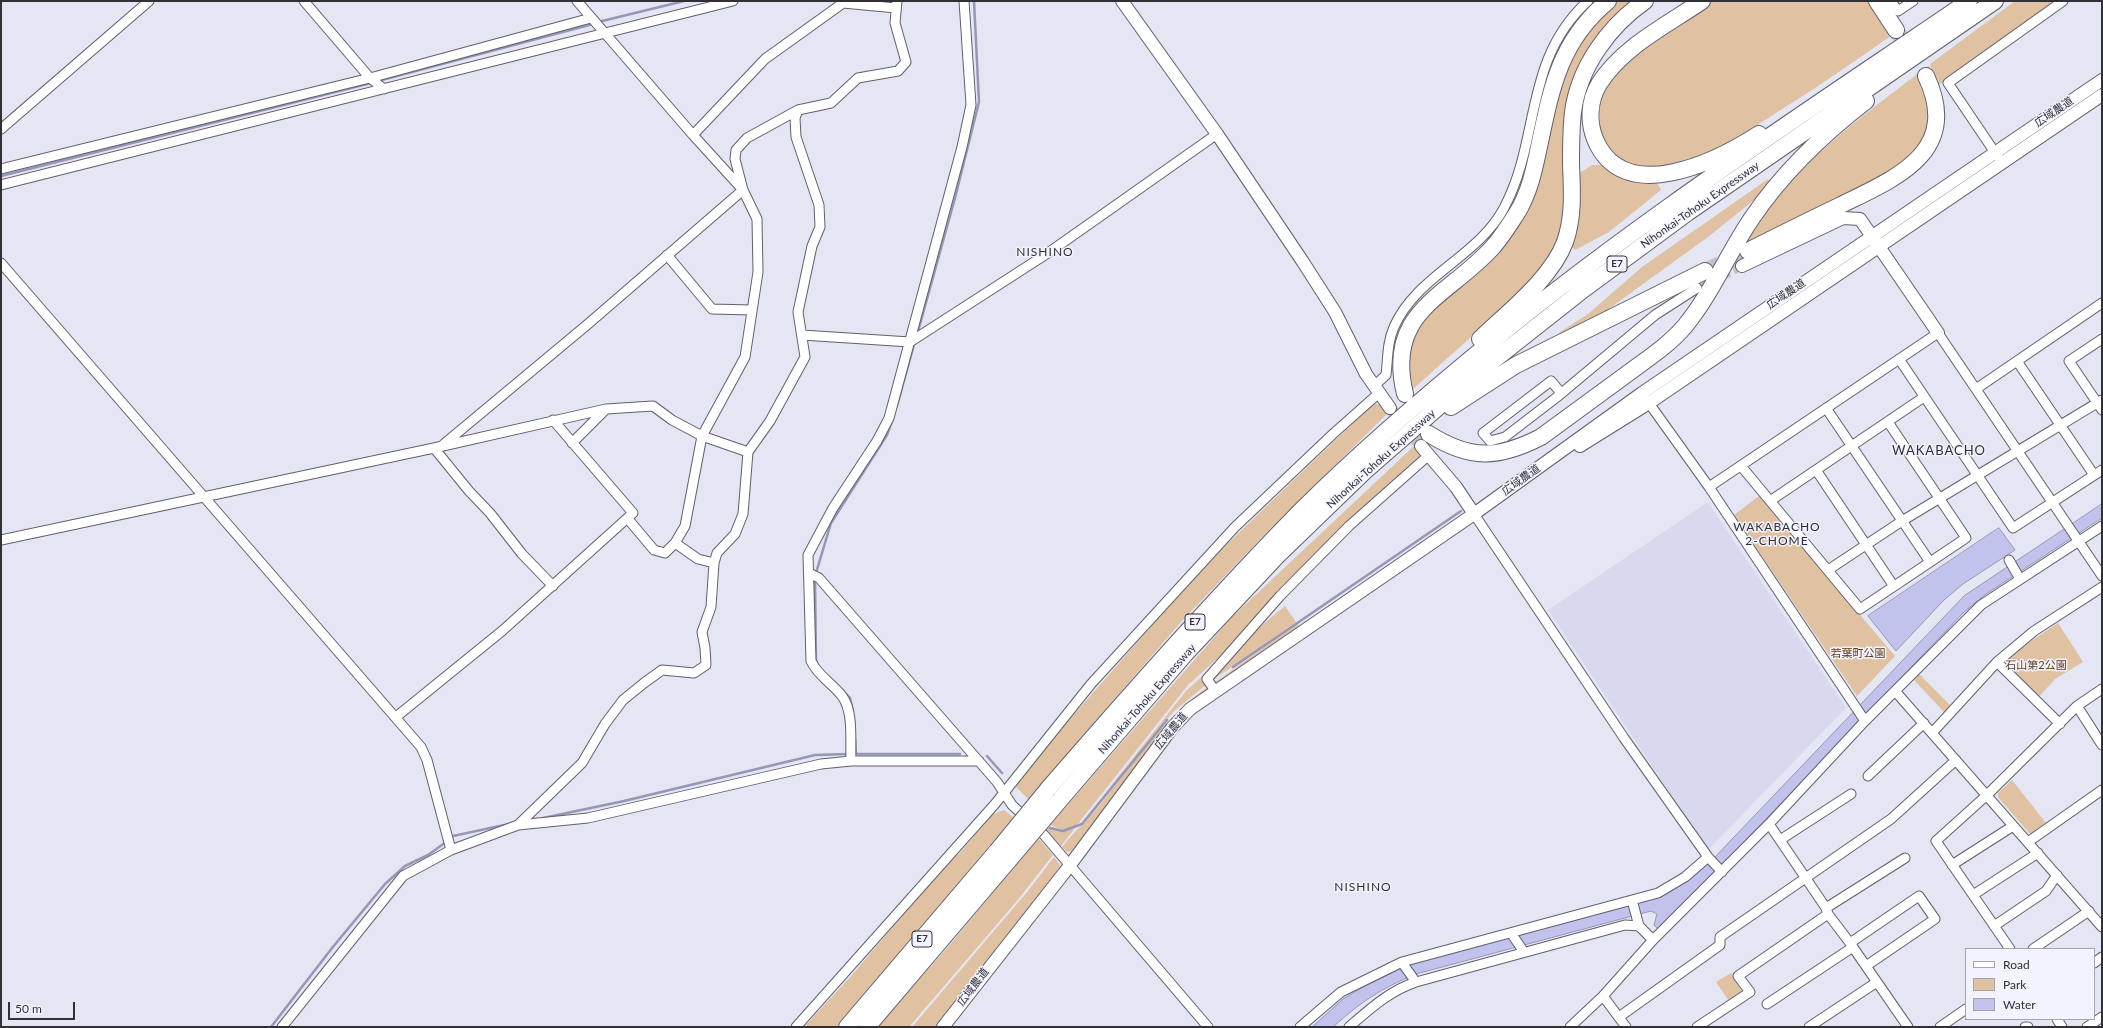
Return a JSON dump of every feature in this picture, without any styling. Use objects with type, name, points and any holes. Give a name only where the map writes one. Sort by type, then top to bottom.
[{"type":"highway","points":[[1405,394],[1400,376],[1400,357],[1403,342],[1410,326],[1420,312],[1435,297],[1492,248],[1519,210],[1536,163],[1553,83],[1560,64],[1584,26],[1608,1]]},
{"type":"highway","points":[[1352,463],[1544,276],[1558,256],[1565,242],[1571,219],[1572,118],[1580,84],[1590,61],[1604,41],[1617,25],[1645,1]]},
{"type":"highway","points":[[1702,1],[1625,55],[1608,72],[1598,85],[1593,99],[1590,115],[1592,132],[1598,147],[1619,167],[1632,173],[1649,176],[1665,175],[1690,168],[1716,157],[1753,137],[1895,43],[1968,1]]},
{"type":"highway","points":[[1877,1],[1896,30]]},
{"type":"highway","name":"Nihonkai-Tohoku Expressway","points":[[1054,795],[1110,717],[1231,583],[1284,528],[1352,463],[1465,363],[1577,274],[1728,165],[1968,1]]},
{"type":"highway","points":[[1426,445],[1454,448],[1476,454],[1503,452],[1524,446],[1541,437],[1650,357],[1684,327],[1699,308],[1752,217],[1780,180],[1802,156],[1838,123],[1990,4]]},
{"type":"highway","name":"Nihonkai-Tohoku Expressway","points":[[867,1027],[1003,856],[1054,795],[1277,556],[1365,471],[1475,374],[1515,342],[1687,213],[1990,4]]},
{"type":"highway","points":[[1748,251],[1892,179],[1916,161],[1930,142],[1936,118],[1933,94],[1926,76]]},
{"type":"highway","points":[[1277,556],[1327,517],[1452,406],[1480,387],[1550,347],[1705,271]]},
{"type":"highway","name":"Nihonkai-Tohoku Expressway","points":[[847,1027],[1003,856]]},
{"type":"street","points":[[1,129],[149,1]]},
{"type":"street","points":[[304,1],[370,78],[384,89]]},
{"type":"street","points":[[576,1],[606,32],[693,135],[743,190]]},
{"type":"street","points":[[1,185],[733,1]]},
{"type":"street","points":[[851,760],[847,704],[841,695],[816,671],[811,661],[808,555],[833,508],[877,441],[889,418],[962,147],[971,105],[964,1]]},
{"type":"street","points":[[1122,1],[1217,134],[1319,286],[1376,390],[1390,408]]},
{"type":"street","points":[[796,1027],[990,810],[1091,684],[1235,528],[1334,433],[1376,390],[1386,375],[1387,350],[1390,338],[1394,327],[1406,307],[1426,286],[1467,253],[1500,217],[1511,195],[1518,176],[1538,85],[1547,61],[1557,41],[1588,1]]},
{"type":"street","points":[[1891,1],[1898,11],[1913,1]]},
{"type":"street","points":[[2002,163],[1948,83],[2063,1]]},
{"type":"street","points":[[628,519],[654,550],[665,553],[675,543],[685,526],[702,436],[745,357],[758,272],[757,219],[743,190],[735,158],[736,150],[747,138],[798,110],[831,103],[858,78],[898,71],[906,62],[895,23],[897,5],[842,2],[765,59],[693,135]]},
{"type":"street","points":[[1,169],[370,78],[591,18]]},
{"type":"street","name":"広域農道","points":[[1645,398],[1872,236],[2102,80]]},
{"type":"street","name":"広域農道","points":[[943,1027],[1069,866],[1172,728],[1190,709],[1645,398],[1880,246],[2102,96]]},
{"type":"street","points":[[518,826],[582,764],[604,724],[623,700],[644,682],[662,670],[694,673],[706,665],[702,632],[711,607],[714,563],[717,553],[735,534],[743,514],[748,452],[770,422],[805,357],[798,312],[812,246],[820,227],[819,205],[796,137],[795,118],[798,110]]},
{"type":"street","points":[[149,132],[160,145]]},
{"type":"street","points":[[802,335],[910,342],[1048,253],[1217,134]]},
{"type":"street","points":[[438,447],[743,190]]},
{"type":"street","points":[[1742,266],[1843,218],[1860,220],[1880,246],[2102,576]]},
{"type":"street","points":[[667,255],[712,309],[752,310]]},
{"type":"street","points":[[1,263],[421,747],[427,760],[451,850]]},
{"type":"street","points":[[1561,393],[1551,382],[1483,433],[1490,441],[1505,436],[1561,393],[1655,315],[1698,288]]},
{"type":"street","points":[[1976,389],[2102,303]]},
{"type":"street","points":[[1709,487],[1938,333]]},
{"type":"street","points":[[1828,570],[1939,498],[2060,426],[2101,404],[2069,361],[2102,339]]},
{"type":"street","points":[[1899,359],[2013,528],[2102,470]]},
{"type":"street","points":[[2017,361],[2094,475]]},
{"type":"street","points":[[1770,501],[1924,397]]},
{"type":"street","points":[[1645,398],[1709,487],[1865,721]]},
{"type":"street","points":[[1,540],[438,447],[606,409],[652,406],[672,420],[702,436],[748,452]]},
{"type":"street","points":[[1826,408],[1930,562]]},
{"type":"street","points":[[572,443],[606,409]]},
{"type":"street","points":[[396,717],[502,631],[633,513],[553,420]]},
{"type":"street","points":[[1740,466],[1860,609],[1893,585],[1966,538],[1888,422]]},
{"type":"street","points":[[1216,692],[1207,679],[1280,596],[1350,526],[1426,445],[1456,487],[1624,738],[1709,858],[1721,870]]},
{"type":"street","points":[[438,447],[469,491],[490,513],[522,554],[553,586]]},
{"type":"street","points":[[1816,470],[1893,585]]},
{"type":"street","points":[[1570,1027],[1603,996],[1721,870],[1769,824],[1865,721],[1981,605],[2102,526]]},
{"type":"street","points":[[675,543],[698,559],[714,563]]},
{"type":"street","points":[[2009,560],[2020,579]]},
{"type":"street","points":[[809,573],[819,578],[997,782],[1012,805],[1044,835],[1208,1027]]},
{"type":"street","points":[[1932,733],[1997,662],[2034,631],[2102,587]]},
{"type":"street","points":[[1997,662],[2060,724]]},
{"type":"street","points":[[2009,948],[1936,840],[1987,795],[2077,706],[2102,689]]},
{"type":"street","points":[[1895,691],[2102,927]]},
{"type":"street","points":[[2077,706],[2102,745]]},
{"type":"street","points":[[1868,776],[1924,723]]},
{"type":"street","points":[[282,1027],[403,876],[451,850],[518,826],[588,818],[821,764],[851,760],[979,761]]},
{"type":"street","points":[[1619,1017],[1720,945],[1720,937],[1890,819],[1956,760]]},
{"type":"street","points":[[2028,842],[2102,790]]},
{"type":"street","points":[[1780,840],[1851,794]]},
{"type":"street","points":[[1769,824],[1827,911],[1877,982],[1903,1025]]},
{"type":"street","points":[[1952,865],[2013,826]]},
{"type":"street","points":[[1973,895],[2038,853]]},
{"type":"street","points":[[1300,1027],[1341,992],[1394,966],[1633,902],[1669,888],[1709,858]]},
{"type":"street","points":[[1697,1027],[1750,992],[1738,976],[1827,911],[1906,858]]},
{"type":"street","points":[[1994,926],[2046,892],[2057,875]]},
{"type":"street","points":[[1767,1004],[1919,896],[1935,919],[1866,966]]},
{"type":"street","points":[[1633,902],[1639,926],[1654,940]]},
{"type":"street","points":[[2034,948],[2089,911]]},
{"type":"street","points":[[1349,1027],[1382,998],[1399,988],[1523,950],[1625,925],[1639,926]]},
{"type":"street","points":[[1512,934],[1523,950]]},
{"type":"street","points":[[1403,964],[1413,978]]},
{"type":"street","points":[[1809,1027],[1877,982]]},
{"type":"street","points":[[1603,996],[1626,1027]]},
{"type":"street","points":[[1940,1027],[1965,1010]]},
{"type":"street","points":[[2087,1027],[2102,1017]]},
{"type":"shaded area","points":[[1708,502],[1846,708],[1708,850],[1548,610]]},
{"type":"green space","points":[[1613,1],[1638,1],[1580,71],[1567,216],[1558,247],[1539,272],[1481,328],[1412,390],[1407,358],[1414,334],[1434,307],[1513,233],[1566,61],[1587,29]]},
{"type":"green space","points":[[1711,1],[1867,1],[1892,35],[1808,93],[1744,134],[1708,152],[1661,169],[1644,169],[1622,161],[1610,153],[1606,148],[1598,128],[1597,104],[1602,90],[1610,78],[1636,53],[1651,41]]},
{"type":"green space","points":[[2015,1],[2058,1],[1937,86],[1930,64]]},
{"type":"green space","points":[[1916,75],[1927,105],[1927,129],[1923,140],[1906,162],[1893,174],[1741,246],[1759,220],[1798,173],[1843,132]]},
{"type":"green space","points":[[1592,165],[1605,165],[1610,170],[1629,178],[1656,181],[1661,190],[1609,232],[1575,250],[1568,243],[1578,174]]},
{"type":"green space","points":[[1768,179],[1771,184],[1764,192],[1708,237],[1592,321],[1562,336],[1560,332],[1588,314],[1642,267]]},
{"type":"green space","points":[[1373,404],[1382,404],[1387,414],[1261,538],[1181,622],[1028,799],[1013,784],[1156,621],[1223,548]]},
{"type":"green space","points":[[1414,446],[1421,454],[1420,459],[1230,647],[1188,685],[1077,825],[1063,830],[1050,825],[1231,618]]},
{"type":"green space","name":"若葉町公園","points":[[1759,496],[1895,656],[1857,696],[1734,515]]},
{"type":"green space","points":[[1285,606],[1296,622],[1213,680],[1213,677],[1249,636]]},
{"type":"green space","name":"石山第2公園","points":[[2058,623],[2083,662],[2055,679],[2038,698],[2003,664],[2012,654]]},
{"type":"green space","points":[[1297,624],[1300,627],[1216,685],[1214,683]]},
{"type":"green space","points":[[1218,662],[1207,684],[1173,712],[1084,820],[1186,691]]},
{"type":"green space","points":[[1918,673],[1950,705],[1945,713],[1913,679]]},
{"type":"green space","points":[[1209,686],[1210,689],[1167,726],[1073,851],[1067,852],[1062,847],[1099,806],[1150,742],[1178,712]]},
{"type":"green space","points":[[2012,780],[2046,823],[2030,834],[1998,797],[1998,793]]},
{"type":"green space","points":[[1004,810],[1013,817],[897,957],[836,1027],[804,1027],[852,975],[952,857],[959,854],[993,814]]},
{"type":"green space","points":[[1048,827],[1063,832],[1075,828],[1061,846],[1045,829]]},
{"type":"green space","points":[[1038,838],[1053,855],[1016,902],[909,1027],[877,1027],[948,947]]},
{"type":"green space","points":[[1054,857],[1060,865],[1053,877],[939,1027],[912,1027],[1028,891]]},
{"type":"green space","points":[[1731,973],[1742,992],[1729,1001],[1716,982]]},
{"type":"water","points":[[2102,504],[2102,518],[1986,594],[1964,612],[1722,865],[1658,929],[1654,925],[1657,914],[1651,911],[1416,974],[1372,996],[1333,1027],[1312,1027],[1343,999],[1363,987],[1410,964],[1663,894],[1683,882],[1714,858],[1964,596]]},
{"type":"water","points":[[1999,528],[2015,550],[1963,584],[1944,600],[1896,651],[1868,616]]},
{"type":"waterway","points":[[598,22],[684,1]]},
{"type":"waterway","points":[[917,335],[955,198],[979,102],[974,1]]},
{"type":"waterway","points":[[378,81],[593,24]]},
{"type":"waterway","points":[[1,176],[371,83]]},
{"type":"waterway","points":[[897,406],[915,341]]},
{"type":"waterway","points":[[816,573],[831,523],[887,435],[893,418]]},
{"type":"waterway","points":[[1233,667],[1461,511]]},
{"type":"waterway","points":[[815,578],[816,660],[818,665]]},
{"type":"waterway","points":[[842,690],[850,698],[853,711]]},
{"type":"waterway","points":[[1050,828],[1063,831],[1082,824],[1167,720]]},
{"type":"waterway","points":[[855,738],[856,754]]},
{"type":"waterway","points":[[543,818],[624,801],[815,755],[849,754]]},
{"type":"waterway","points":[[856,754],[960,754]]},
{"type":"waterway","points":[[987,756],[1002,773]]},
{"type":"waterway","points":[[450,839],[453,836],[509,824]]},
{"type":"waterway","points":[[271,1027],[332,948],[385,884],[405,866],[428,855],[446,842]]},
{"type":"tunnel","points":[[1896,30],[1926,76]]},
{"type":"tunnel","points":[[1705,271],[1748,251]]},
{"type":"tunnel","points":[[1697,288],[1742,266]]},
{"type":"tunnel","points":[[1390,408],[1421,446]]},
{"type":"district","name":"NISHINO","points":[[1045,252]]},
{"type":"district","name":"WAKABACHO","points":[[1939,451]]},
{"type":"district","name":"WAKABACHO 2-CHOME","points":[[1777,534]]},
{"type":"district","name":"NISHINO","points":[[1363,887]]}]
